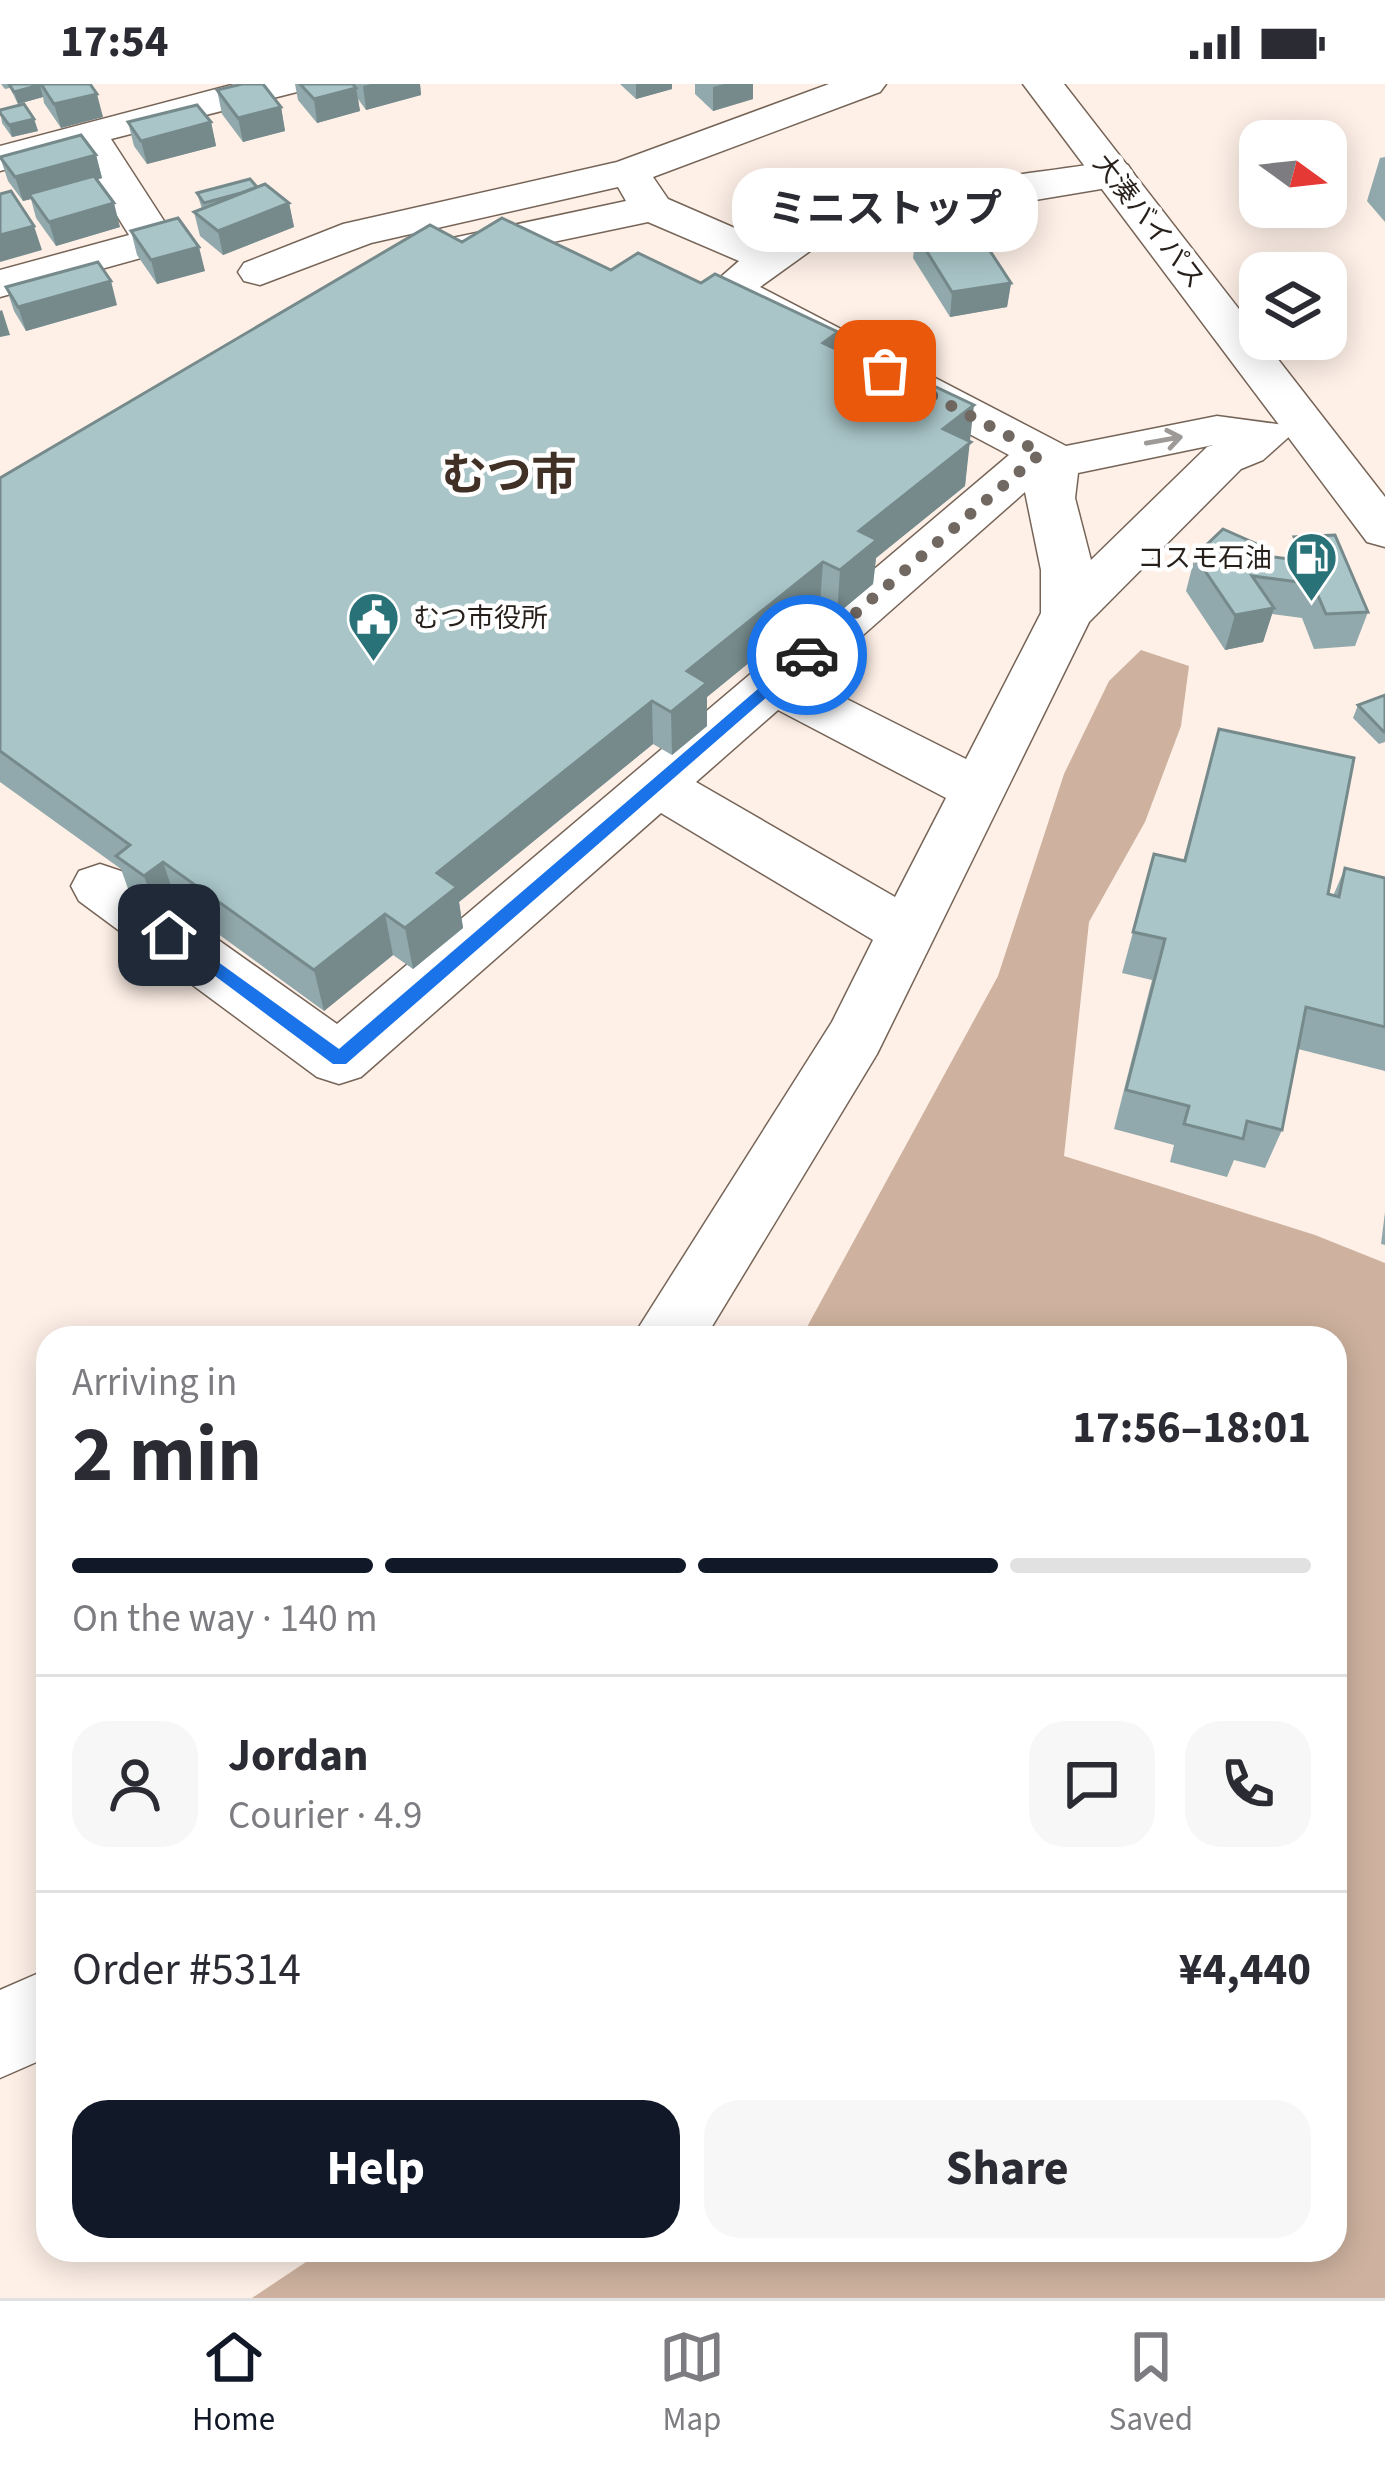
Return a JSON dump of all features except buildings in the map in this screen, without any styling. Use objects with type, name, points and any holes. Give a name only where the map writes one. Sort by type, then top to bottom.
[{"type":"main road","points":[[114,84],[140,120]]},
{"type":"main road","points":[[0,159],[283,84]]},
{"type":"main road","points":[[326,294],[388,264],[641,190],[866,84]]},
{"type":"main road","name":"大湊バイパス","points":[[1043,84],[1385,531]]},
{"type":"main road","points":[[0,284],[155,241],[87,134]]},
{"type":"main road","points":[[1113,174],[842,220],[809,232],[729,289],[1056,469],[1077,519],[1102,526],[1155,526]]},
{"type":"main road","points":[[260,272],[358,233],[641,190],[770,260]]},
{"type":"main road","points":[[100,886],[339,1059],[773,684],[1056,469],[1217,430],[1257,436],[1312,431]]},
{"type":"main road","points":[[674,1326],[855,1037],[1067,613],[1224,458],[1246,450],[1257,436]]},
{"type":"main road","points":[[1056,469],[1067,613]]},
{"type":"main road","points":[[773,684],[976,789]]},
{"type":"main road","points":[[658,784],[907,932]]},
{"type":"main road","points":[[0,2035],[36,2018]]},
{"type":"shaded area","points":[[1141,650],[1189,666],[1181,726],[1145,822],[1089,922],[1064,1156],[1315,1235],[1385,1263],[1385,2298],[252,2298],[306,2262],[1347,2262],[1347,1326],[808,1326],[998,976],[1064,774],[1109,681]]},
{"type":"way so far","points":[[807,655],[1041,453],[885,371]]},
{"type":"place","name":"ミニストップ","points":[[885,371]]},
{"type":"place","name":"コスモ石油","points":[[1311,604]]},
{"type":"place","name":"むつ市役所","points":[[374,664]]},
{"type":"district","name":"むつ市","points":[[509,474]]},
{"type":"route","points":[[169,935],[339,1059],[807,655]]}]
